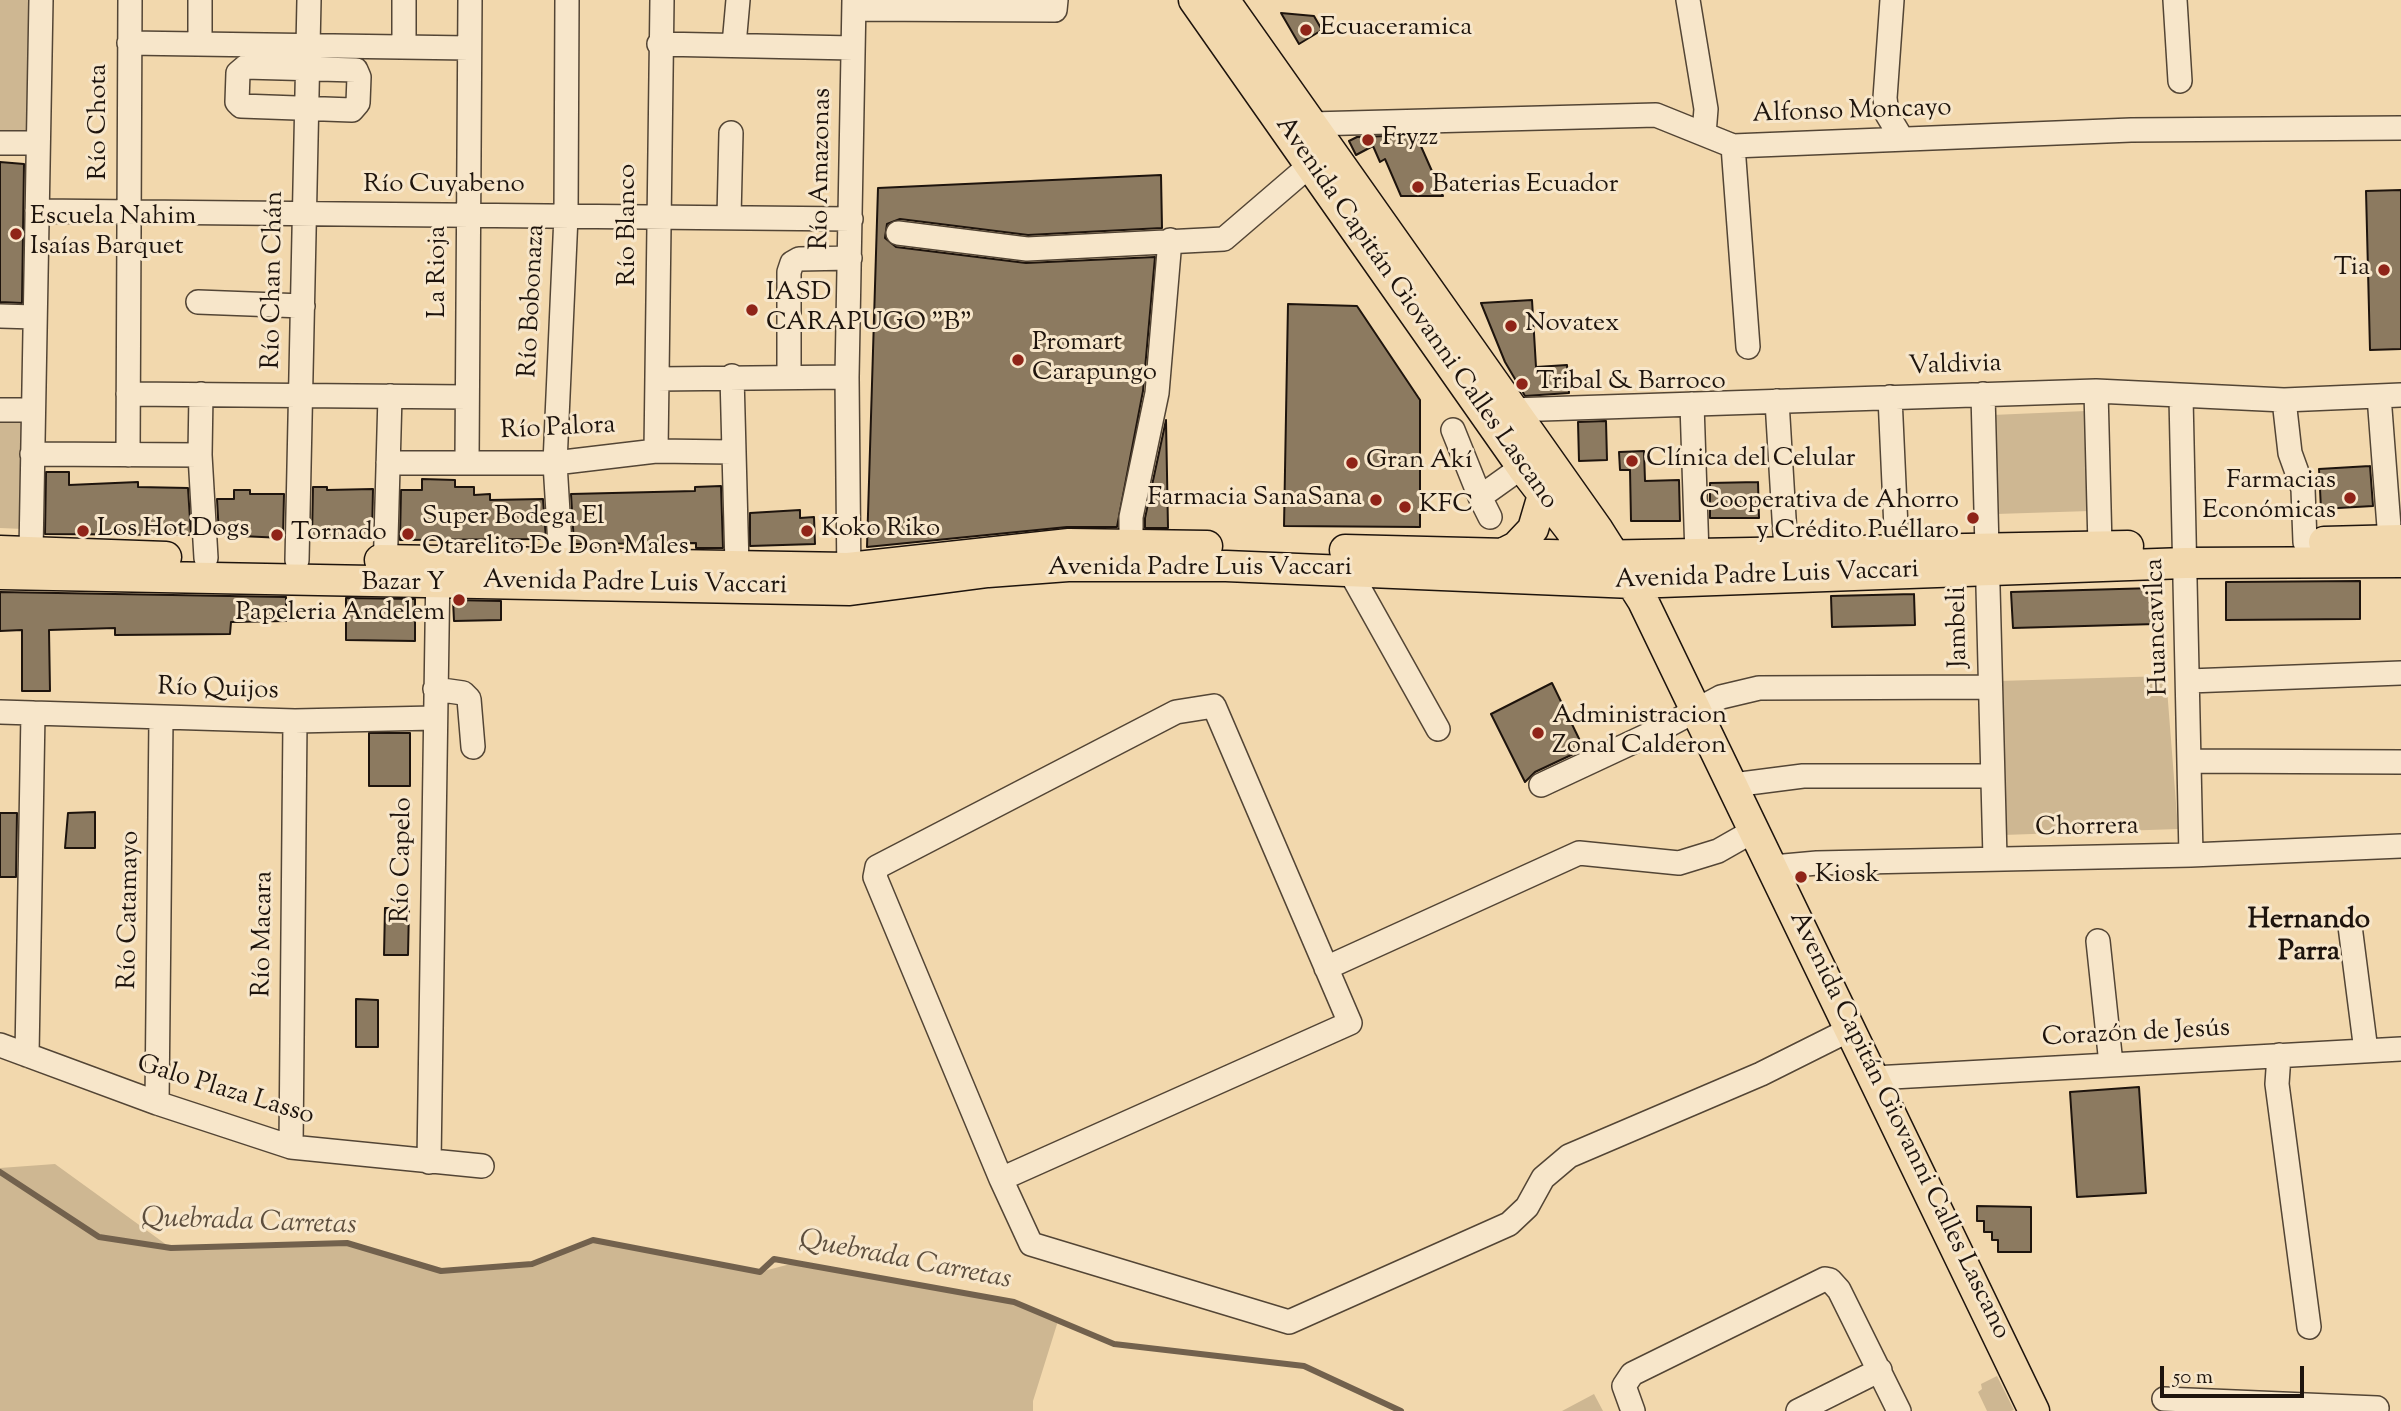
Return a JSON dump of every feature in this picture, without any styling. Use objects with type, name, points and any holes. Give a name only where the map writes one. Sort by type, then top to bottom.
[{"type":"main road","name":"Avenida Capitán Giovanni Calles Lascano","points":[[1194,0],[1522,467],[1543,495],[1613,569],[1650,616],[2035,1411]]},
{"type":"main road","name":"Avenida Capitán Giovanni Calles Lascano","points":[[1224,0],[1511,410],[1613,569]]},
{"type":"main road","points":[[1502,554],[1516,547],[1533,528],[1543,495]]},
{"type":"main road","name":"Avenida Padre Luis Vaccari","points":[[438,570],[561,562],[737,566],[849,579],[1069,544],[1502,554],[1613,569],[1697,555],[1787,566],[1897,550],[1987,559],[2100,545],[2184,555],[2305,542],[2398,554]]},
{"type":"main road","name":"Avenida Padre Luis Vaccari","points":[[0,551],[297,560],[385,570]]},
{"type":"main road","name":"Avenida Padre Luis Vaccari","points":[[0,574],[438,570],[849,579],[1068,566],[1349,570],[1613,569],[2184,555],[2398,554]]},
{"type":"street","points":[[31,552],[41,0]]},
{"type":"street","name":"Río Chota","points":[[128,455],[130,0]]},
{"type":"street","points":[[200,0],[200,44]]},
{"type":"street","name":"Río Chan Chán","points":[[297,560],[309,0]]},
{"type":"street","points":[[404,0],[404,47]]},
{"type":"street","name":"La Rioja","points":[[467,461],[470,0]]},
{"type":"street","name":"Río Bobonaza","points":[[561,562],[555,463],[566,216],[567,0]]},
{"type":"street","name":"Río Blanco","points":[[656,451],[659,44],[662,0]]},
{"type":"street","points":[[734,45],[738,0]]},
{"type":"street","points":[[1688,0],[1706,109],[1704,134]]},
{"type":"street","points":[[1892,0],[1885,98],[1887,114],[1902,139]]},
{"type":"street","points":[[2175,0],[2180,81]]},
{"type":"street","points":[[854,5],[1062,3]]},
{"type":"street","name":"Río Amazonas","points":[[849,579],[847,377],[854,5]]},
{"type":"street","points":[[130,43],[469,48]]},
{"type":"street","points":[[659,44],[853,48]]},
{"type":"street","points":[[246,67],[356,70],[359,77],[358,103],[352,110],[307,109],[241,106],[237,102],[238,73],[246,67]]},
{"type":"street","name":"Alfonso Moncayo","points":[[1311,124],[1656,115],[1733,146],[2131,130],[2401,128]]},
{"type":"street","points":[[729,217],[731,133]]},
{"type":"street","points":[[0,143],[38,143]]},
{"type":"street","points":[[1733,146],[1748,347]]},
{"type":"street","points":[[898,233],[1027,249],[1224,239],[1309,166]]},
{"type":"street","name":"Río Cuyabeno","points":[[37,211],[851,219]]},
{"type":"street","points":[[1130,544],[1131,517],[1157,393],[1170,240]]},
{"type":"street","points":[[789,377],[789,272],[792,264],[799,259],[850,258]]},
{"type":"street","points":[[198,302],[303,306]]},
{"type":"street","points":[[0,316],[35,317]]},
{"type":"street","points":[[732,376],[737,566]]},
{"type":"street","points":[[657,379],[732,376],[847,377]]},
{"type":"street","points":[[2096,391],[2100,545]]},
{"type":"street","name":"Valdivia","points":[[1511,410],[2096,391],[2284,400],[2390,395]]},
{"type":"street","points":[[128,394],[467,397]]},
{"type":"street","points":[[201,394],[200,455],[206,558]]},
{"type":"street","name":"Jambeli","points":[[1983,394],[1990,775],[1995,858]]},
{"type":"street","points":[[2390,395],[2398,554]]},
{"type":"street","points":[[385,570],[390,396]]},
{"type":"street","points":[[1890,397],[1897,550]]},
{"type":"street","name":"Huancavilca","points":[[2181,397],[2191,855]]},
{"type":"street","points":[[2284,400],[2290,453],[2303,489],[2305,542]]},
{"type":"street","points":[[1777,401],[1787,566]]},
{"type":"street","points":[[1692,404],[1697,555]]},
{"type":"street","points":[[0,410],[33,410]]},
{"type":"street","points":[[1453,430],[1485,507],[1522,467]]},
{"type":"street","name":"Río Palora","points":[[388,464],[467,461],[555,463],[656,451],[732,452]]},
{"type":"street","points":[[32,454],[200,455]]},
{"type":"street","name":"Río Capelo","points":[[429,1162],[438,570]]},
{"type":"street","points":[[1349,570],[1438,729]]},
{"type":"street","points":[[2189,681],[2401,673]]},
{"type":"street","points":[[1541,785],[1721,697],[1759,688],[1989,687]]},
{"type":"street","points":[[435,689],[463,693],[469,699],[472,747]]},
{"type":"street","points":[[1001,1179],[1350,1023],[1214,706],[1176,712],[877,867],[875,877],[1001,1179],[1031,1244],[1289,1322],[1509,1224],[1527,1207],[1543,1178],[1569,1156],[1761,1074],[1851,1029]]},
{"type":"street","name":"Río Quijos","points":[[0,712],[295,721],[434,718]]},
{"type":"street","points":[[27,1055],[33,713]]},
{"type":"street","name":"Río Catamayo","points":[[157,1103],[161,718]]},
{"type":"street","name":"Río Macara","points":[[291,1147],[295,721]]},
{"type":"street","points":[[2190,761],[2401,762]]},
{"type":"street","points":[[1733,785],[1803,776],[1990,775]]},
{"type":"street","points":[[1326,968],[1579,853],[1679,863],[1718,851],[1755,830]]},
{"type":"street","name":"Chorrera","points":[[1773,867],[2401,846]]},
{"type":"street","points":[[2350,926],[2365,1051]]},
{"type":"street","points":[[2098,941],[2111,1064]]},
{"type":"street","name":"Galo Plaza Lasso","points":[[0,1045],[157,1103],[291,1147],[482,1166]]},
{"type":"street","name":"Corazón de Jesús","points":[[1874,1078],[2401,1049]]},
{"type":"street","points":[[2279,1055],[2277,1084],[2309,1327]]},
{"type":"street","points":[[1633,1411],[1624,1386],[1632,1374],[1825,1279],[1830,1280],[1839,1290],[1899,1411]]},
{"type":"street","points":[[1798,1411],[1880,1370]]},
{"type":"street","points":[[2164,1399],[2231,1406],[2376,1408]]},
{"type":"shaded area","points":[[0,0],[36,0],[35,135],[0,136]]},
{"type":"shaded area","points":[[0,403],[25,403],[24,529],[0,528]]},
{"type":"shaded area","points":[[2086,411],[2090,511],[1996,514],[1992,415]]},
{"type":"shaded area","points":[[2166,676],[2178,829],[2003,835],[1999,681]]},
{"type":"shaded area","points":[[55,1164],[171,1248],[347,1243],[441,1271],[531,1264],[593,1240],[760,1272],[798,1262],[1014,1302],[1058,1321],[1033,1401],[1033,1411],[0,1411],[0,1168]]},
{"type":"shaded area","points":[[1997,1376],[2014,1410],[1987,1411],[1978,1392],[1982,1389],[1981,1384]]},
{"type":"shaded area","points":[[1594,1394],[1603,1411],[1562,1411]]},
{"type":"building","name":"Ecuaceramica","points":[[1281,13],[1314,16],[1322,30],[1299,44]]},
{"type":"building","points":[[1416,135],[1443,196],[1401,196],[1385,159],[1380,162],[1373,146],[1356,155],[1349,141],[1357,137]]},
{"type":"building","name":"Escuela Nahim Isaías Barquet","points":[[0,162],[24,164],[22,303],[0,302]]},
{"type":"building","name":"Promart Carapungo","points":[[1161,175],[1162,228],[1028,235],[900,219],[887,224],[885,238],[896,247],[1026,263],[1155,257],[1143,391],[1117,527],[1067,527],[867,547],[878,188]]},
{"type":"building","name":"Tia","points":[[2401,190],[2401,349],[2370,350],[2366,191]]},
{"type":"building","points":[[1532,300],[1536,367],[1567,365],[1569,393],[1525,396],[1505,362],[1481,303]]},
{"type":"building","name":"Gran Akí","points":[[1288,304],[1357,306],[1420,400],[1420,527],[1284,526]]},
{"type":"building","points":[[1166,420],[1168,528],[1145,528],[1145,518]]},
{"type":"building","points":[[1606,421],[1607,460],[1579,461],[1578,422]]},
{"type":"building","points":[[1644,451],[1645,481],[1679,480],[1680,521],[1631,521],[1630,470],[1620,470],[1619,452]]},
{"type":"building","points":[[2370,466],[2373,506],[2321,509],[2319,469]]},
{"type":"building","points":[[46,472],[69,472],[69,485],[138,482],[138,487],[188,488],[191,535],[45,534]]},
{"type":"building","points":[[422,479],[455,480],[455,487],[474,487],[474,495],[490,494],[490,500],[543,499],[546,539],[400,540],[401,490],[422,490]]},
{"type":"building","points":[[1758,482],[1759,518],[1710,518],[1710,483]]},
{"type":"building","points":[[721,486],[723,548],[696,548],[696,543],[574,544],[571,494],[695,491],[695,487]]},
{"type":"building","points":[[313,487],[327,487],[327,490],[373,489],[372,537],[312,537]]},
{"type":"building","points":[[234,490],[250,490],[250,494],[284,494],[283,538],[219,535],[217,499],[234,499]]},
{"type":"building","points":[[800,510],[800,518],[814,517],[815,544],[750,546],[750,513]]},
{"type":"building","points":[[2360,581],[2360,619],[2226,620],[2226,582]]},
{"type":"building","points":[[2155,588],[2156,624],[2013,628],[2011,592]]},
{"type":"building","points":[[0,592],[286,597],[286,621],[231,622],[230,634],[115,635],[115,628],[49,630],[50,691],[22,691],[22,630],[0,631]]},
{"type":"building","points":[[1914,594],[1915,625],[1832,627],[1831,596]]},
{"type":"building","points":[[346,598],[415,599],[415,641],[346,640]]},
{"type":"building","points":[[453,600],[501,601],[501,620],[454,621]]},
{"type":"building","name":"Administracion Zonal Calderon","points":[[1552,683],[1584,749],[1535,772],[1525,782],[1491,714]]},
{"type":"building","points":[[369,733],[410,733],[410,786],[369,786]]},
{"type":"building","points":[[95,812],[95,848],[65,848],[68,813]]},
{"type":"building","points":[[0,813],[17,813],[16,877],[0,877]]},
{"type":"building","points":[[385,908],[409,908],[408,955],[384,955]]},
{"type":"building","points":[[356,999],[378,1000],[378,1047],[356,1047]]},
{"type":"building","points":[[2139,1087],[2146,1193],[2077,1197],[2070,1092]]},
{"type":"building","points":[[1977,1206],[2031,1207],[2031,1252],[1998,1252],[1998,1240],[1992,1240],[1992,1232],[1984,1232],[1984,1221],[1977,1221]]},
{"type":"waterway","name":"Quebrada Carretas","points":[[0,1172],[99,1237],[171,1248],[347,1243],[441,1271],[532,1264],[593,1240],[760,1272],[774,1259],[1014,1302],[1114,1344],[1304,1366],[1401,1411]]},
{"type":"place","name":"Ecuaceramica","points":[[1306,30]]},
{"type":"place","name":"Fryzz","points":[[1368,140]]},
{"type":"place","name":"Baterias Ecuador","points":[[1418,187]]},
{"type":"place","name":"Escuela Nahim Isaías Barquet","points":[[16,234]]},
{"type":"place","name":"Tia","points":[[2384,270]]},
{"type":"place","name":"IASD CARAPUGO \"B\"","points":[[752,310]]},
{"type":"place","name":"Novatex","points":[[1511,326]]},
{"type":"place","name":"Promart Carapungo","points":[[1018,360]]},
{"type":"place","name":"Tribal & Barroco","points":[[1522,384]]},
{"type":"place","name":"Clínica del Celular","points":[[1632,461]]},
{"type":"place","name":"Gran Akí","points":[[1352,463]]},
{"type":"place","name":"Farmacias Económicas","points":[[2350,498]]},
{"type":"place","name":"Farmacia SanaSana","points":[[1376,500]]},
{"type":"place","name":"KFC","points":[[1405,507]]},
{"type":"place","name":"Cooperativa de Ahorro y Crédito Puéllaro","points":[[1973,518]]},
{"type":"place","name":"Los Hot Dogs","points":[[83,531]]},
{"type":"place","name":"Koko Riko","points":[[807,531]]},
{"type":"place","name":"Super Bodega El Otarelito De Don Males","points":[[408,534]]},
{"type":"place","name":"Tornado","points":[[277,535]]},
{"type":"place","name":"Bazar Y Papeleria Andelem","points":[[459,600]]},
{"type":"place","name":"Administracion Zonal Calderon","points":[[1538,733]]},
{"type":"place","name":"Kiosk","points":[[1801,877]]},
{"type":"district","name":"Hernando Parra","points":[[2309,938]]}]
